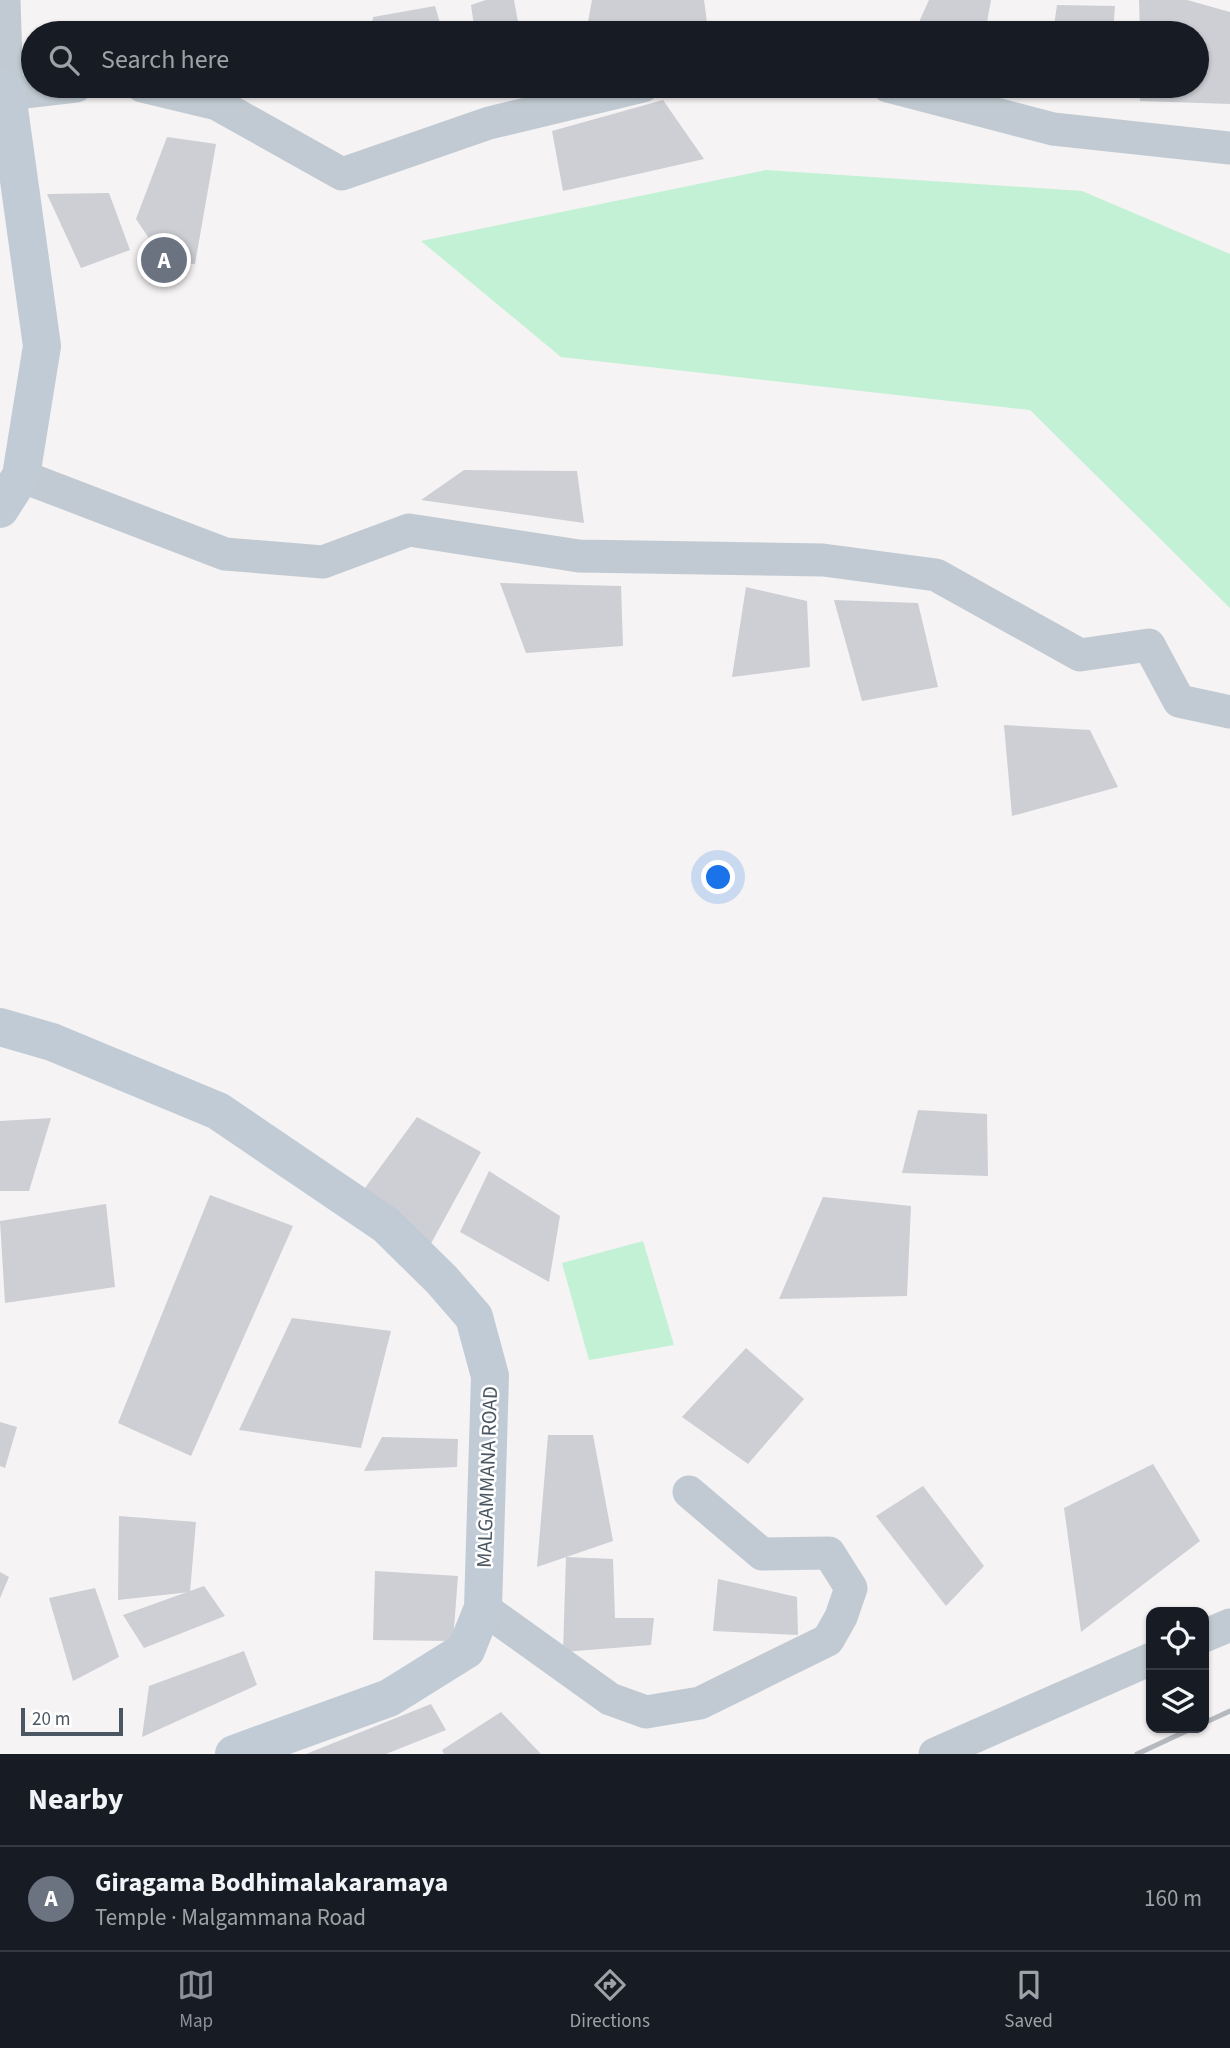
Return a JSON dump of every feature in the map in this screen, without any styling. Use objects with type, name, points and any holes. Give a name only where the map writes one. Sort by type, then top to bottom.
[{"type":"street","points":[[0,509],[21,476],[43,346],[4,90],[4,0]]},
{"type":"street","points":[[192,98],[217,104],[342,174],[489,123],[593,98]]},
{"type":"street","points":[[934,98],[1054,129],[1230,148]]},
{"type":"street","points":[[21,476],[225,554],[323,562],[409,530],[579,556],[823,560],[936,575],[1080,655],[1149,646],[1179,701],[1230,712]]},
{"type":"street","name":"MALGAMMANA ROAD","points":[[0,1027],[52,1042],[218,1111],[386,1225],[442,1280],[474,1317],[490,1376],[483,1608],[466,1650],[389,1698],[234,1754]]},
{"type":"street","points":[[483,1608],[610,1699],[646,1712],[700,1703],[828,1640],[841,1617],[851,1588],[829,1553],[762,1554],[689,1492]]},
{"type":"street","points":[[1209,1634],[1230,1625]]},
{"type":"street","points":[[935,1754],[1146,1661]]},
{"type":"green space","points":[[766,170],[1082,191],[1230,254],[1230,608],[1030,410],[561,357],[421,241]]},
{"type":"green space","points":[[643,1241],[674,1345],[589,1360],[562,1263]]},
{"type":"building","points":[[486,0],[514,0],[518,21],[473,21],[471,5]]},
{"type":"building","points":[[592,0],[704,0],[707,21],[588,21]]},
{"type":"building","points":[[929,0],[991,0],[987,21],[919,21]]},
{"type":"building","points":[[1139,0],[1187,0],[1230,12],[1230,104],[1140,101],[1140,98],[1209,98],[1209,21],[1140,21]]},
{"type":"building","points":[[1057,5],[1115,6],[1114,21],[1055,21]]},
{"type":"building","points":[[435,6],[439,21],[372,21],[373,17]]},
{"type":"building","points":[[663,100],[704,159],[563,191],[552,131]]},
{"type":"building","points":[[167,137],[216,144],[195,264],[165,262],[136,219]]},
{"type":"building","points":[[109,193],[130,250],[81,268],[47,194]]},
{"type":"building","points":[[464,470],[577,471],[584,523],[421,500]]},
{"type":"building","points":[[500,583],[621,586],[623,646],[526,653]]},
{"type":"building","points":[[746,587],[807,601],[810,667],[732,677]]},
{"type":"building","points":[[834,600],[918,603],[938,687],[862,701]]},
{"type":"building","points":[[1004,725],[1090,730],[1118,787],[1012,816]]},
{"type":"building","points":[[918,1110],[987,1114],[988,1176],[902,1173]]},
{"type":"building","points":[[417,1117],[481,1152],[422,1260],[354,1203]]},
{"type":"building","points":[[51,1118],[29,1191],[0,1191],[0,1121]]},
{"type":"building","points":[[489,1171],[560,1216],[549,1282],[460,1232]]},
{"type":"building","points":[[210,1195],[293,1226],[191,1456],[118,1423]]},
{"type":"building","points":[[823,1197],[911,1206],[907,1296],[779,1299]]},
{"type":"building","points":[[106,1204],[115,1287],[5,1303],[0,1221]]},
{"type":"building","points":[[292,1318],[391,1331],[361,1448],[239,1430]]},
{"type":"building","points":[[746,1348],[804,1399],[748,1464],[682,1417]]},
{"type":"building","points":[[0,1422],[17,1427],[5,1468],[0,1466]]},
{"type":"building","points":[[548,1435],[593,1435],[613,1541],[537,1567]]},
{"type":"building","points":[[382,1437],[458,1439],[457,1467],[364,1471]]},
{"type":"building","points":[[1153,1464],[1200,1541],[1081,1632],[1064,1508]]},
{"type":"building","points":[[923,1486],[984,1566],[946,1606],[876,1516]]},
{"type":"building","points":[[119,1516],[196,1522],[190,1592],[118,1600]]},
{"type":"building","points":[[566,1557],[613,1559],[615,1618],[654,1618],[651,1645],[563,1652]]},
{"type":"building","points":[[375,1571],[458,1576],[453,1641],[373,1640]]},
{"type":"building","points":[[0,1572],[9,1577],[0,1598]]},
{"type":"building","points":[[718,1579],[797,1597],[798,1635],[713,1631]]},
{"type":"building","points":[[204,1586],[225,1616],[144,1648],[123,1615]]},
{"type":"building","points":[[95,1588],[119,1657],[73,1681],[49,1598]]},
{"type":"building","points":[[244,1651],[257,1685],[142,1737],[149,1686]]},
{"type":"building","points":[[431,1704],[446,1730],[386,1754],[306,1754]]},
{"type":"building","points":[[501,1712],[541,1754],[444,1754],[442,1750]]},
{"type":"railway","points":[[1209,1721],[1230,1711]]},
{"type":"railway","points":[[1137,1754],[1182,1733]]},
{"type":"place","name":"Giragama Bodhimalakaramaya","points":[[164,260]]}]
